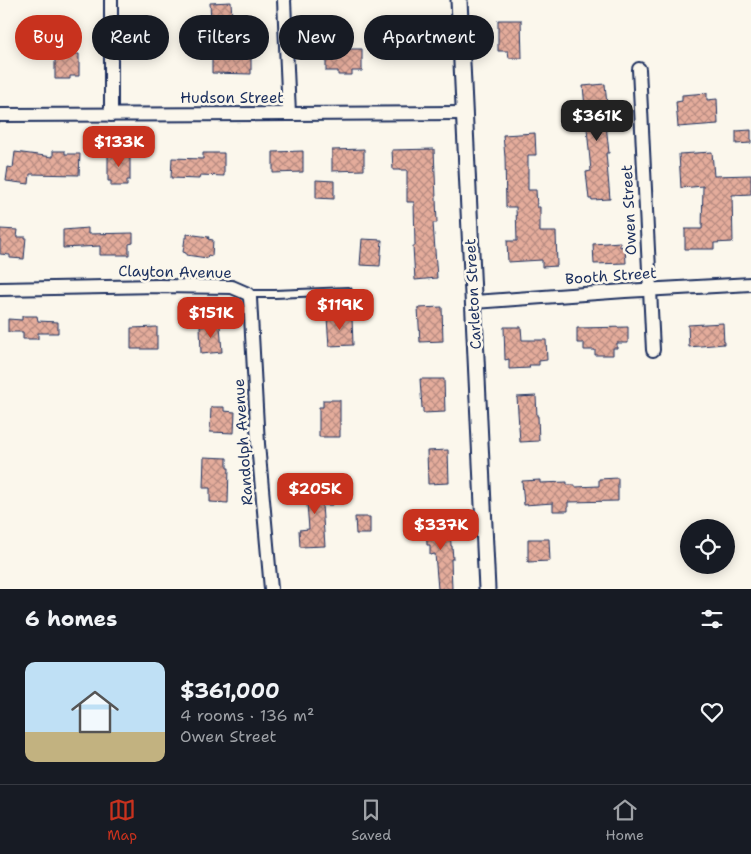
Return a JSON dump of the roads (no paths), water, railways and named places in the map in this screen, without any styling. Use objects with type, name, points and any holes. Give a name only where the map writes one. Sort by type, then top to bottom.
[{"type":"street","points":[[111,0],[111,115]]},
{"type":"street","points":[[284,0],[289,114]]},
{"type":"street","name":"Carleton Street","points":[[459,0],[487,589]]},
{"type":"street","name":"Owen Street","points":[[639,69],[652,350]]},
{"type":"street","name":"Hudson Street","points":[[0,115],[465,113]]},
{"type":"street","name":"Booth Street","points":[[474,302],[751,284]]},
{"type":"street","name":"Clayton Avenue","points":[[0,289],[159,286],[232,287],[248,294]]},
{"type":"street","name":"Randolph Avenue","points":[[248,294],[250,298],[258,444],[270,589]]},
{"type":"lane","name":"Clayton Avenue","points":[[248,294],[348,291]]}]
